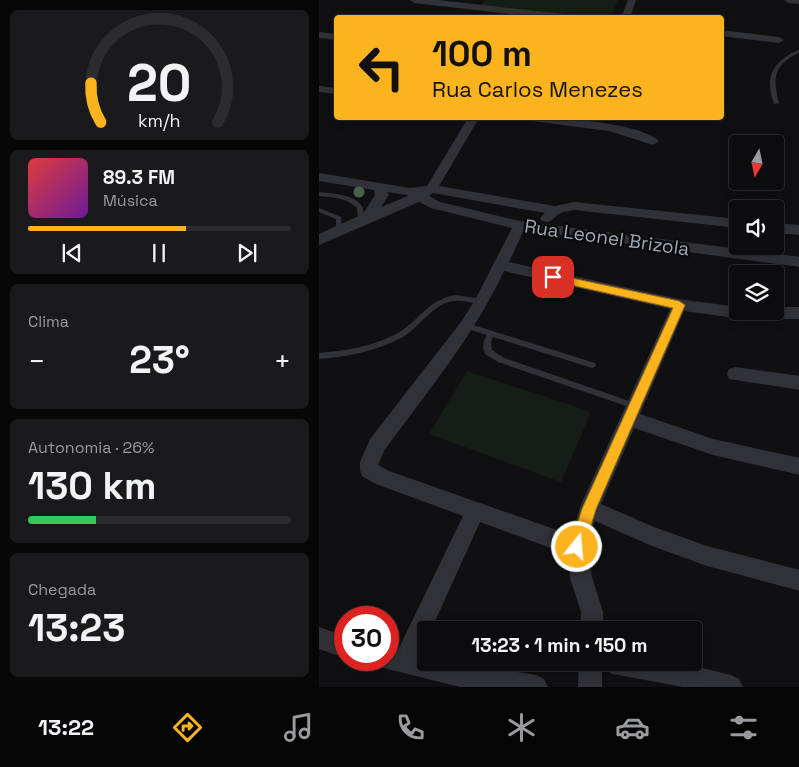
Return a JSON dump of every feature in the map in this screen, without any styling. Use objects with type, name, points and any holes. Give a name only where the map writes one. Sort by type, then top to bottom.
[{"type":"street","points":[[414,0],[455,2],[535,15]]},
{"type":"street","points":[[626,15],[632,0]]},
{"type":"street","points":[[788,0],[799,1]]},
{"type":"street","points":[[724,33],[779,40]]},
{"type":"street","points":[[319,35],[334,37]]},
{"type":"street","points":[[319,89],[334,91]]},
{"type":"street","points":[[431,188],[472,120]]},
{"type":"street","points":[[548,120],[619,129],[653,141]]},
{"type":"street","name":"Rua Leonel Brizola","points":[[319,177],[414,195],[436,205],[520,225],[799,262]]},
{"type":"street","points":[[365,219],[382,195],[379,187]]},
{"type":"street","points":[[319,240],[431,188],[555,210],[574,206],[729,223]]},
{"type":"street","points":[[537,228],[555,210]]},
{"type":"street","points":[[520,225],[482,302],[467,326],[377,445],[369,462],[369,470],[383,478],[577,547]]},
{"type":"street","points":[[784,229],[799,230]]},
{"type":"street","points":[[499,265],[679,305],[742,313],[799,313]]},
{"type":"street","points":[[592,621],[592,612],[581,578],[577,547],[589,509],[679,305]]},
{"type":"street","points":[[735,374],[799,383]]},
{"type":"street","points":[[632,412],[698,444],[754,459],[799,467]]},
{"type":"street","points":[[589,509],[652,536],[707,556],[799,581]]},
{"type":"street","points":[[399,655],[476,510]]},
{"type":"street","points":[[319,638],[334,643]]},
{"type":"street","points":[[399,662],[463,676],[536,687]]},
{"type":"street","points":[[590,687],[591,671]]},
{"type":"street","points":[[662,671],[731,687]]},
{"type":"lane","points":[[776,103],[771,85],[776,66],[799,50]]},
{"type":"lane","points":[[319,194],[340,197],[358,204],[365,219]]},
{"type":"lane","points":[[319,210],[325,210],[339,218],[339,231]]},
{"type":"lane","points":[[319,356],[349,353],[371,348],[401,335],[423,318],[433,307],[446,299],[457,298],[482,302]]},
{"type":"lane","points":[[467,326],[592,365]]},
{"type":"lane","points":[[492,333],[487,342],[487,352],[501,360],[632,412]]},
{"type":"shaded area","points":[[485,0],[618,0],[611,15],[580,15],[481,5]]},
{"type":"shaded area","points":[[467,371],[591,412],[561,482],[429,434]]},
{"type":"route","points":[[553,277],[679,305],[589,509],[577,547]]}]
